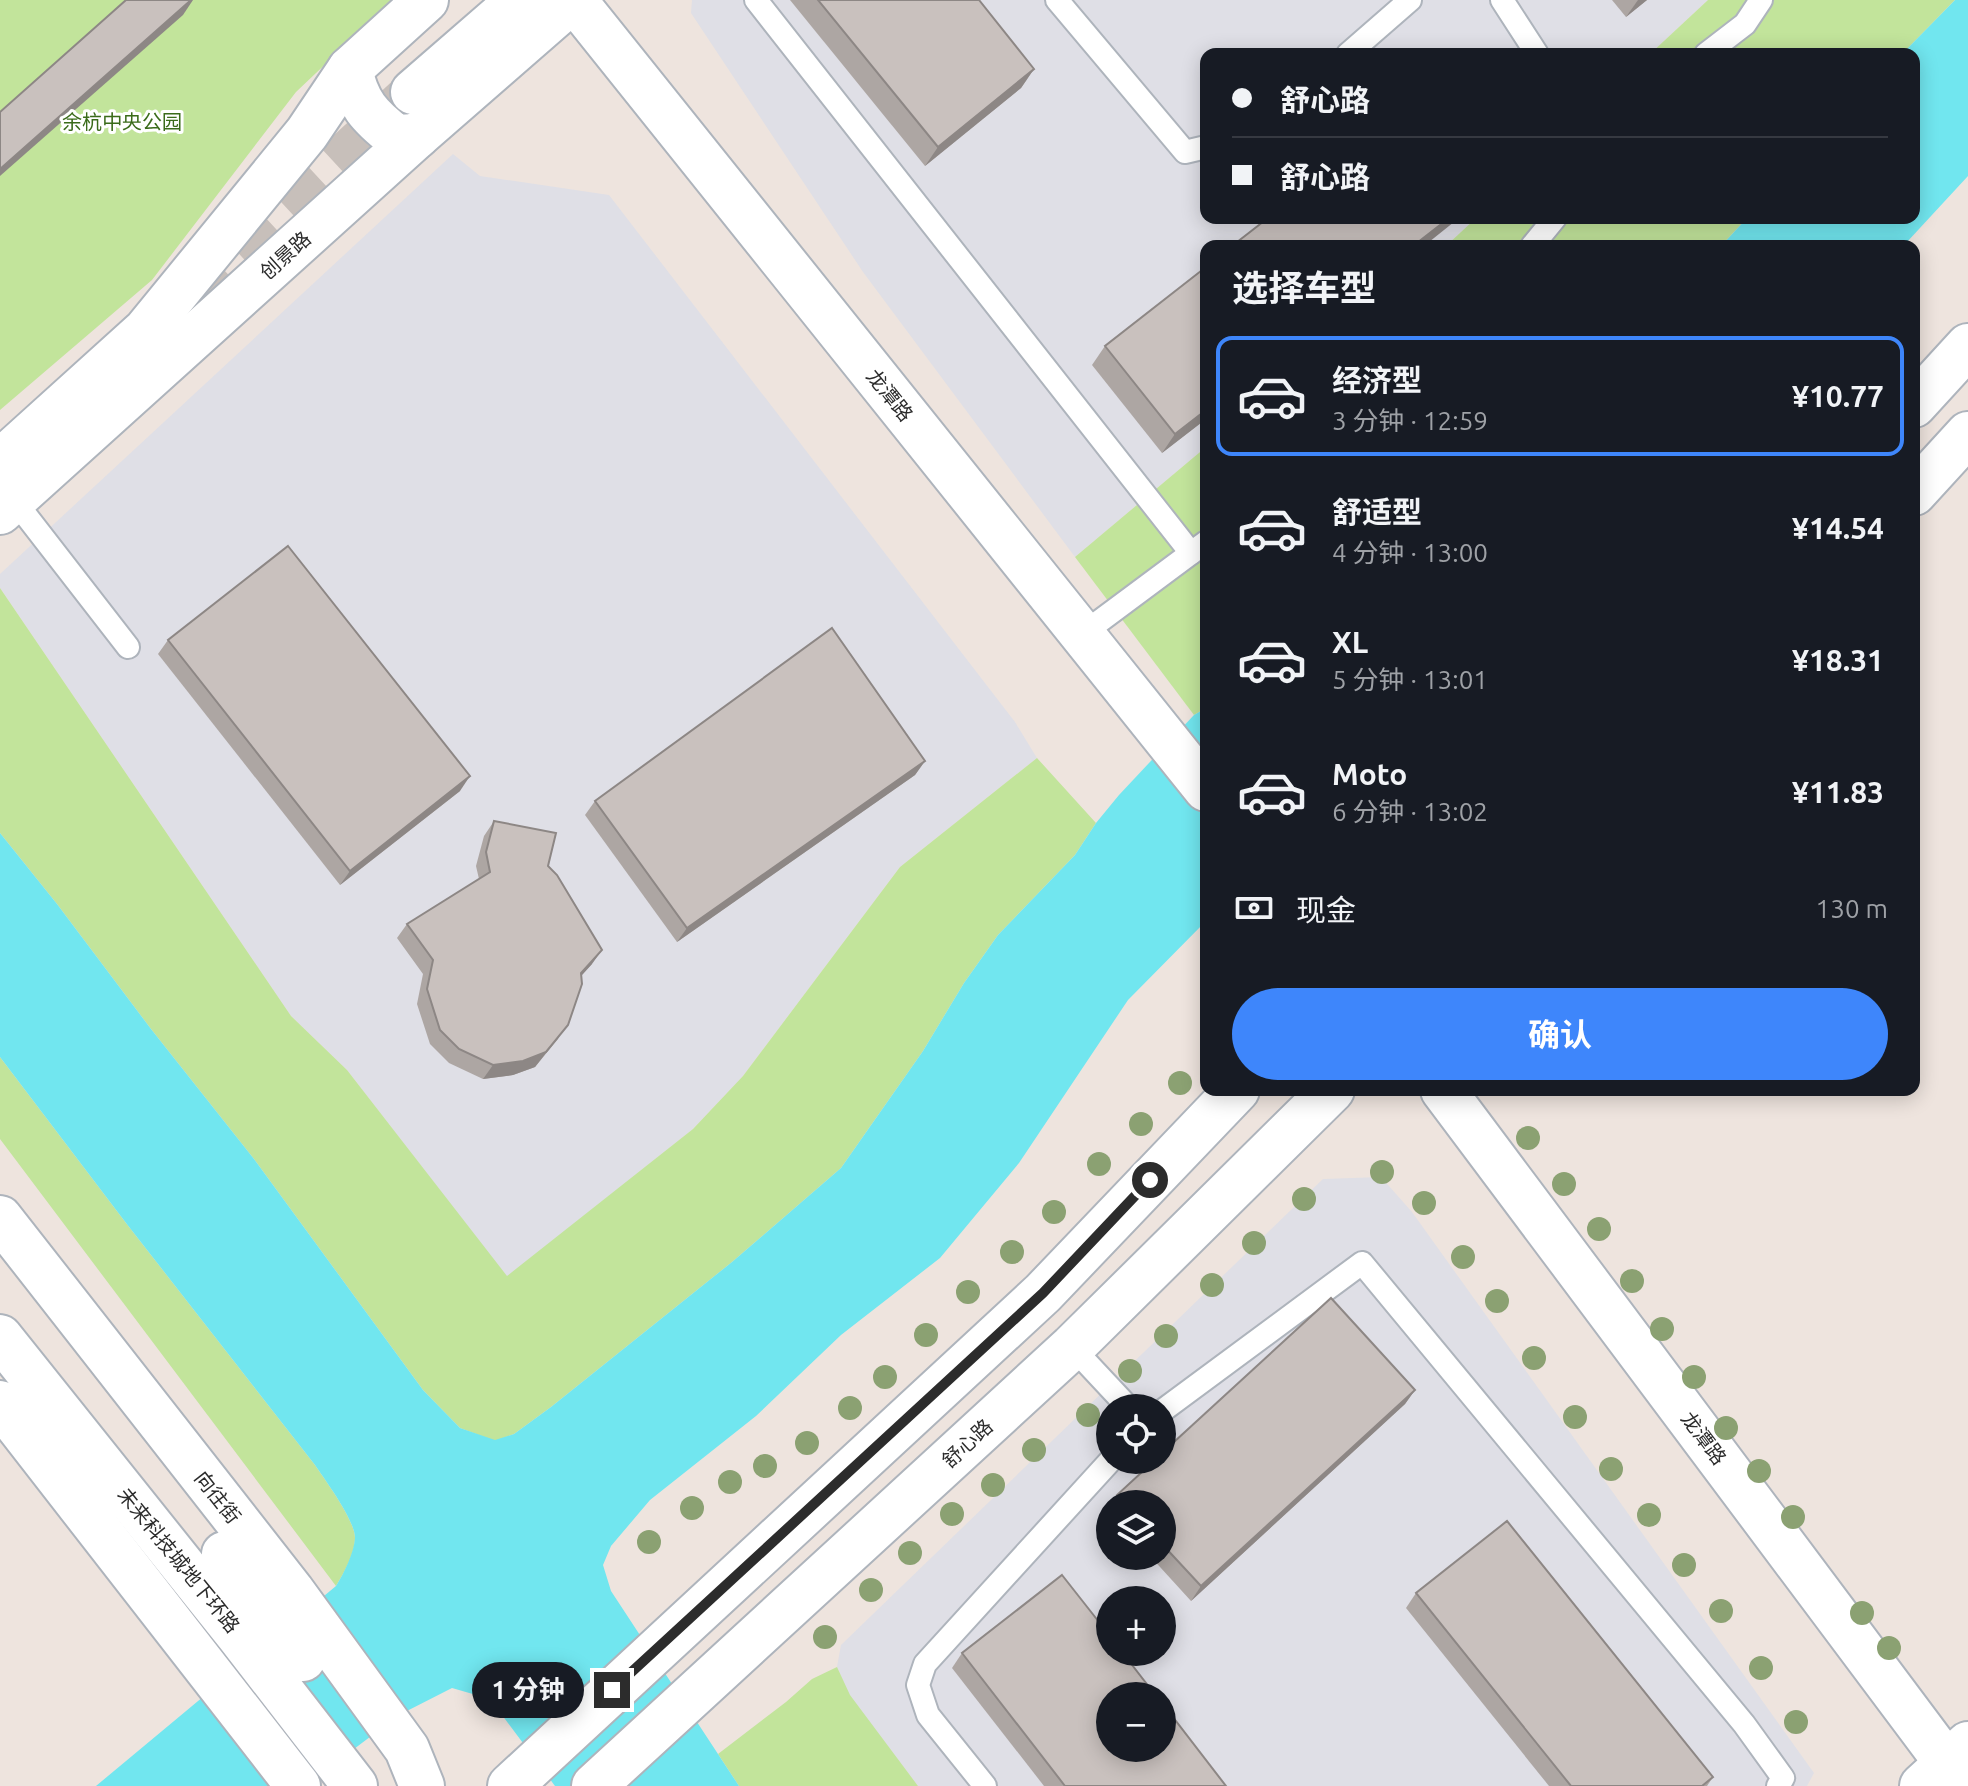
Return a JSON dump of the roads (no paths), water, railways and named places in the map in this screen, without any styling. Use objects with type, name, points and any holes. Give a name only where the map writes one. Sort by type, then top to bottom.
[{"type":"street","points":[[5,491],[146,330],[307,133],[350,69],[426,0]]},
{"type":"street","points":[[482,0],[405,83],[519,0]]},
{"type":"street","name":"创景路","points":[[5,491],[574,0]]},
{"type":"street","name":"龙潭路","points":[[574,0],[1200,782]]},
{"type":"street","points":[[350,69],[355,90],[372,118],[396,137],[417,136]]},
{"type":"street","points":[[1920,398],[1968,346]]},
{"type":"street","points":[[1920,486],[1968,434]]},
{"type":"street","points":[[519,1777],[1043,1293],[1231,1096]]},
{"type":"street","name":"舒心路","points":[[594,1786],[1072,1347],[1326,1096]]},
{"type":"street","name":"龙潭路","points":[[1447,1096],[1950,1770]]},
{"type":"street","name":"向往街","points":[[0,1218],[266,1613],[387,1777]]},
{"type":"street","points":[[0,1264],[266,1613]]},
{"type":"street","name":"未来科技城地下环路","points":[[0,1337],[266,1613],[387,1777]]},
{"type":"street","points":[[0,1403],[298,1786]]},
{"type":"lane","points":[[756,0],[1199,548],[1081,635]]},
{"type":"lane","points":[[1057,0],[1185,152],[1200,148]]},
{"type":"lane","points":[[1355,48],[1410,0]]},
{"type":"lane","points":[[1502,0],[1533,48]]},
{"type":"lane","points":[[1714,48],[1745,24],[1761,0]]},
{"type":"lane","points":[[1537,240],[1550,224]]},
{"type":"lane","points":[[5,491],[128,647]]},
{"type":"lane","points":[[1176,1401],[1362,1263],[1744,1724],[1783,1778],[1778,1786]]},
{"type":"lane","points":[[1072,1347],[1116,1394]]},
{"type":"lane","points":[[985,1786],[928,1715],[918,1685],[925,1664],[1098,1474]]},
{"type":"water","points":[[1955,0],[1968,0],[1968,176],[1909,240],[1727,240],[1741,224],[1920,224],[1920,48],[1908,48]]},
{"type":"water","points":[[1200,712],[1200,927],[1128,1000],[1019,1163],[940,1258],[841,1335],[756,1416],[650,1500],[611,1546],[603,1565],[611,1591],[739,1786],[555,1786],[490,1699],[452,1688],[399,1715],[305,1786],[96,1786],[336,1586],[351,1556],[355,1538],[345,1511],[315,1465],[0,1057],[0,833],[254,1159],[423,1390],[460,1428],[495,1440],[514,1434],[551,1407],[732,1262],[841,1168],[923,1051],[964,983],[998,935],[1075,855],[1119,795]]},
{"type":"tunnel","points":[[190,298],[413,92]]},
{"type":"park label","name":"余杭中央公园","points":[[122,121]]}]
